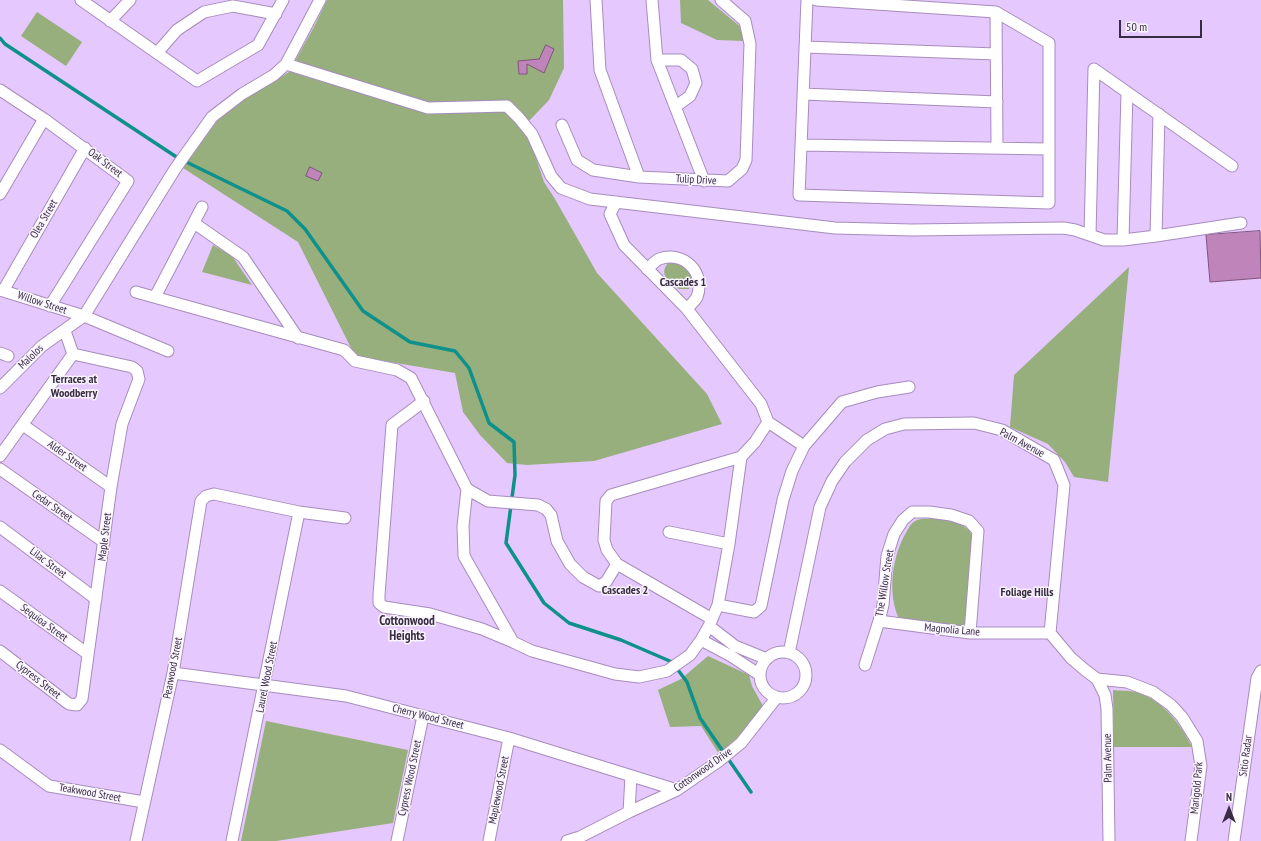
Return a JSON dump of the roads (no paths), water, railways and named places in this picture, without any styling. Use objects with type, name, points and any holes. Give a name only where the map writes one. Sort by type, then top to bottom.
[{"type":"street","points":[[81,0],[197,81],[258,45],[283,0]]},
{"type":"street","points":[[110,21],[130,0]]},
{"type":"street","points":[[320,0],[286,64],[428,108],[507,106],[532,134],[551,176],[561,188],[590,199],[835,228],[912,230],[1064,228],[1075,230],[1104,240],[1123,240],[1156,236],[1241,223]]},
{"type":"street","points":[[596,0],[600,70],[639,177]]},
{"type":"street","points":[[652,0],[657,60],[704,181]]},
{"type":"street","name":"Tulip Drive","points":[[562,125],[577,160],[593,170],[639,177],[728,181],[742,169],[746,160],[750,44],[745,21],[721,0]]},
{"type":"street","points":[[807,0],[799,195],[1049,203],[1049,43],[996,12],[816,0]]},
{"type":"street","points":[[157,53],[177,30],[204,12],[233,6],[276,14]]},
{"type":"street","points":[[996,12],[997,148]]},
{"type":"street","points":[[805,47],[996,54]]},
{"type":"street","points":[[657,60],[681,60],[692,69],[696,83],[690,96],[675,107]]},
{"type":"street","name":"Malolos","points":[[0,388],[42,346],[84,316],[175,169],[212,117],[242,94],[274,75],[286,64]]},
{"type":"street","points":[[1090,235],[1094,70],[1232,166]]},
{"type":"street","name":"Oak Street","points":[[0,90],[44,118],[128,180],[50,306]]},
{"type":"street","points":[[1123,240],[1127,92]]},
{"type":"street","points":[[803,94],[997,102]]},
{"type":"street","points":[[1156,236],[1159,114]]},
{"type":"street","points":[[0,194],[44,118]]},
{"type":"street","points":[[801,145],[1049,149]]},
{"type":"street","name":"Olea Street","points":[[1,290],[85,148]]},
{"type":"street","points":[[616,202],[610,214],[624,245],[687,309],[761,404],[768,422],[804,446]]},
{"type":"street","points":[[155,297],[202,207]]},
{"type":"street","points":[[194,223],[244,257],[298,338]]},
{"type":"street","points":[[647,269],[658,259],[672,256],[686,260],[696,271],[700,284],[696,298],[687,309]]},
{"type":"street","name":"Willow Street","points":[[1,290],[84,316],[168,351]]},
{"type":"street","points":[[136,292],[344,350],[355,360],[397,370],[411,378],[467,488],[463,526],[464,556],[513,642]]},
{"type":"street","points":[[0,456],[73,354],[65,331]]},
{"type":"street","name":"Maple Street","points":[[73,354],[132,367],[137,371],[139,379],[122,424],[111,487],[82,699],[77,705]]},
{"type":"street","points":[[718,605],[754,612],[761,606],[783,500],[792,471],[804,446],[842,402],[877,392],[909,387]]},
{"type":"street","points":[[424,401],[392,425],[379,603],[384,607],[430,614],[482,629],[532,651],[615,674],[639,677],[667,671],[690,655],[701,640],[718,605],[730,544],[741,457]]},
{"type":"street","points":[[767,659],[735,646],[710,622],[617,564],[607,550],[604,540],[606,501],[611,495],[741,457],[755,442],[768,422]]},
{"type":"street","name":"Palm Avenue","points":[[789,653],[820,507],[832,481],[845,462],[866,440],[885,429],[904,424],[974,423],[1002,430],[1054,460],[1064,485],[1050,633],[1071,658],[1097,679],[1105,695],[1107,710],[1110,841]]},
{"type":"street","name":"Alder Street","points":[[23,425],[111,487]]},
{"type":"street","name":"Cedar Street","points":[[0,469],[104,542]]},
{"type":"street","points":[[467,488],[488,500],[538,505],[546,509],[551,514],[557,541],[570,564],[583,577],[598,586],[606,582],[617,564]]},
{"type":"street","name":"Pearwood Street","points":[[136,841],[173,673],[200,501],[206,496],[214,494],[299,512]]},
{"type":"street","points":[[299,512],[345,518]]},
{"type":"street","name":"Laurel Wood Street","points":[[232,841],[299,512]]},
{"type":"street","name":"The Willow Street","points":[[865,665],[883,605],[887,556],[894,534],[903,520],[912,512],[929,512],[951,515],[969,521],[978,531],[970,633]]},
{"type":"street","name":"Lilac Street","points":[[0,527],[96,599]]},
{"type":"street","points":[[669,532],[730,544]]},
{"type":"street","name":"Sequioa Street","points":[[0,591],[88,654]]},
{"type":"street","name":"Magnolia Lane","points":[[879,621],[970,633],[1050,633]]},
{"type":"street","points":[[701,640],[731,656],[760,675]]},
{"type":"street","name":"Cypress Street","points":[[0,651],[69,704],[77,705]]},
{"type":"street","points":[[781,652],[789,653],[797,656],[803,663],[806,672],[806,680],[802,689],[795,694],[786,698],[777,697],[768,693],[762,685],[760,675],[762,666],[773,654],[781,652]]},
{"type":"street","name":"Sitio Radar","points":[[1234,841],[1257,678],[1261,671]]},
{"type":"street","name":"Cherry Wood Street","points":[[173,673],[265,684],[346,696],[510,738],[677,790]]},
{"type":"street","name":"Marigold Park","points":[[1097,679],[1127,682],[1153,692],[1171,705],[1182,717],[1197,741],[1201,766],[1191,841]]},
{"type":"street","name":"Cottonwood Drive","points":[[567,841],[580,837],[677,790],[741,743],[777,697]]},
{"type":"street","name":"Cypress Wood Street","points":[[397,841],[423,716]]},
{"type":"street","name":"Maplewood Street","points":[[489,841],[510,738]]},
{"type":"street","name":"Teakwood Street","points":[[0,750],[49,786],[144,802]]},
{"type":"street","points":[[629,812],[631,776]]},
{"type":"street","points":[[1234,841],[1240,841]]},
{"type":"waterway","points":[[0,38],[5,44],[178,158],[287,211],[305,229],[363,311],[410,342],[455,351],[469,368],[489,423],[514,442],[515,475],[506,543],[544,603],[569,623],[621,640],[672,662],[687,682],[700,718],[751,792]]},
{"type":"district","name":"Cascades 1","points":[[683,283]]},
{"type":"district","name":"Terraces at Woodberry","points":[[74,387]]},
{"type":"district","name":"Cascades 2","points":[[625,591]]},
{"type":"district","name":"Foliage Hills","points":[[1027,593]]},
{"type":"district","name":"Cottonwood Heights","points":[[407,628]]}]
